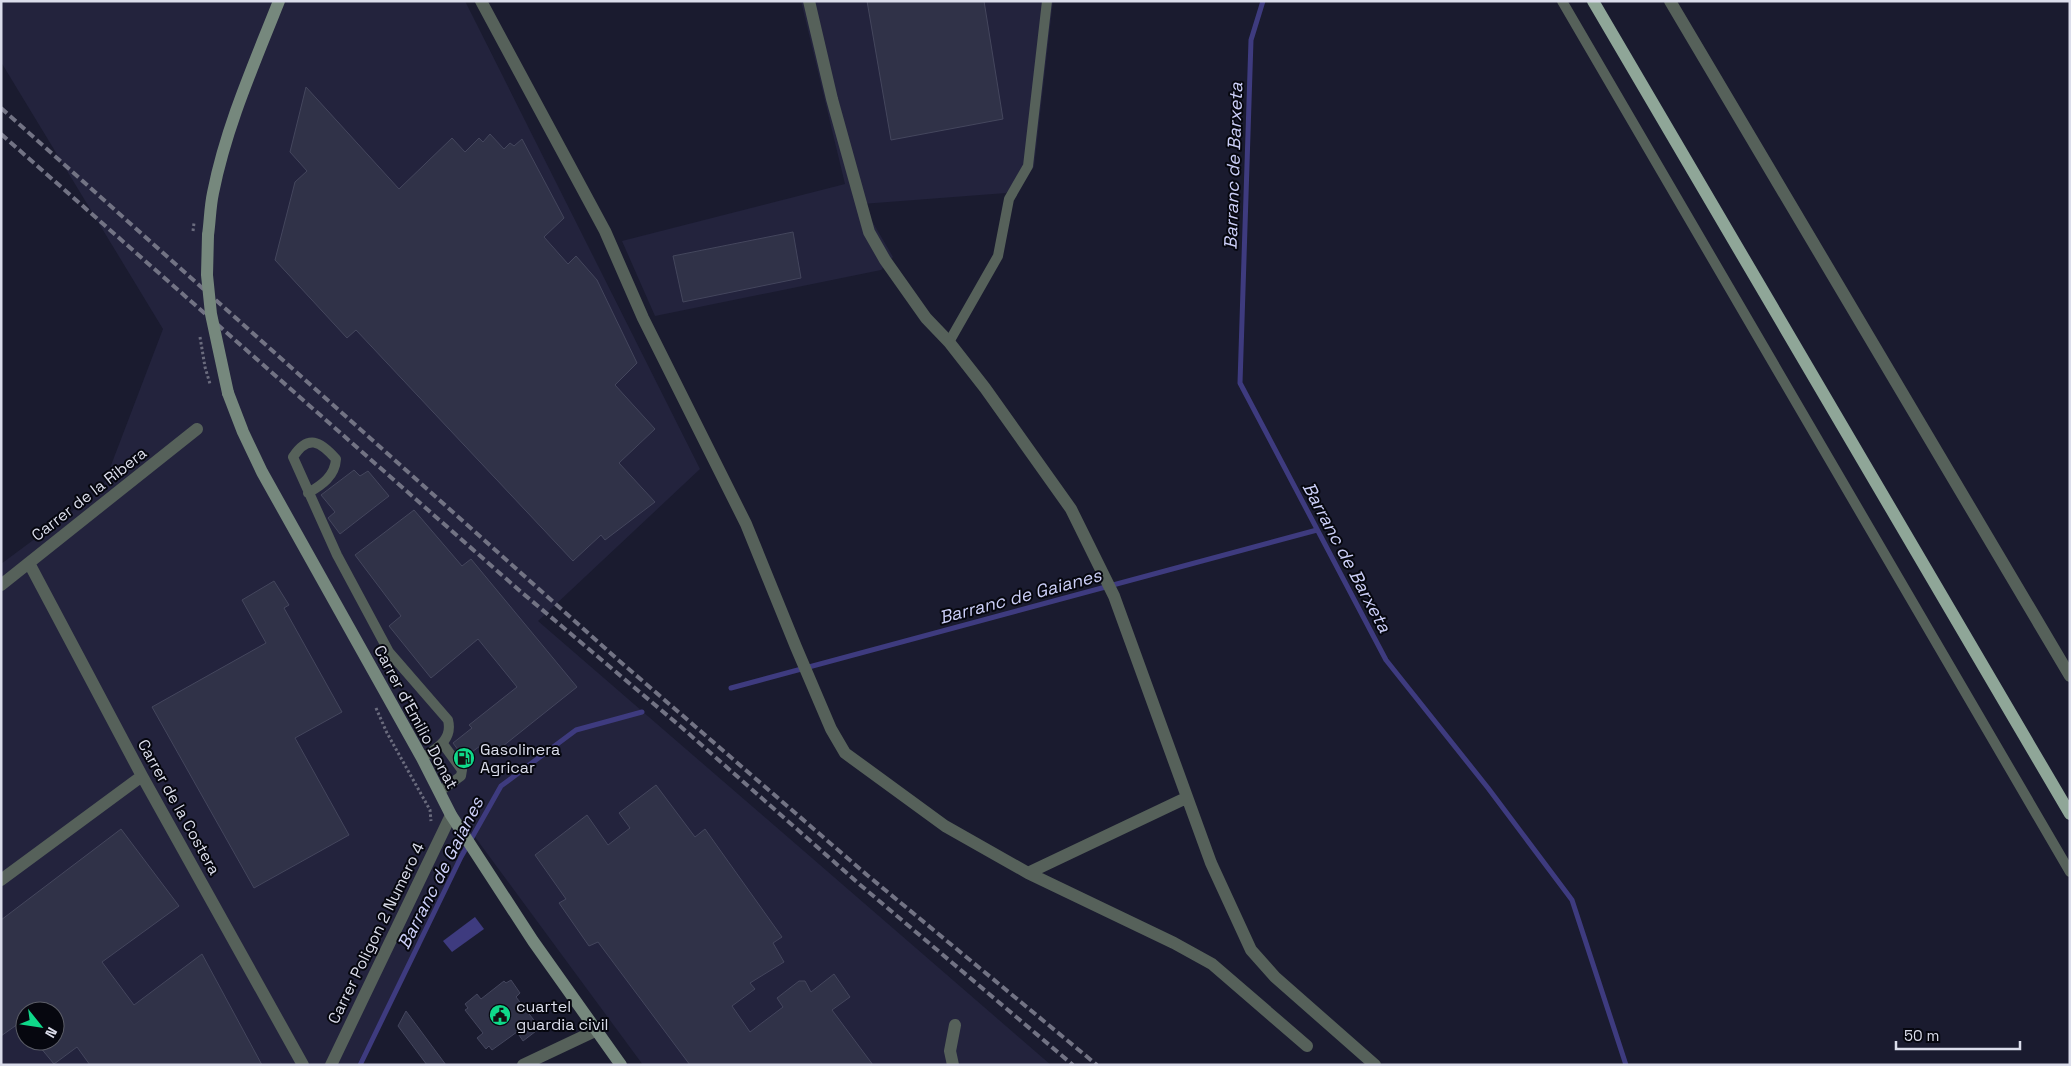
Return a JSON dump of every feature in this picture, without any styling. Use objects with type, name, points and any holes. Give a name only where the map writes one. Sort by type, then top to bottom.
[{"type":"main road","points":[[1593,1],[2070,814]]},
{"type":"street","name":"Carrer d'Emilio Donat","points":[[279,1],[224,147],[213,194],[208,235],[208,275],[211,314],[228,393],[243,432],[262,472],[422,758],[451,815],[483,867],[533,941],[621,1065]]},
{"type":"street","points":[[481,1],[605,231],[648,327],[746,524],[831,729],[845,753],[945,826],[1028,873],[1174,943],[1212,964],[1307,1046]]},
{"type":"street","points":[[809,1],[832,99],[869,232],[884,260],[926,318],[985,388],[1071,509],[1114,596],[1211,863],[1252,950],[1275,977],[1375,1065]]},
{"type":"street","points":[[1670,1],[2070,676]]},
{"type":"street","name":"Carrer de la Ribera","points":[[1,584],[197,429]]},
{"type":"street","name":"Carrer de la Costera","points":[[29,562],[142,776],[303,1065]]},
{"type":"street","points":[[1,880],[142,776]]},
{"type":"street","points":[[1028,873],[1186,798]]},
{"type":"street","name":"Carrer Poligon 2 Numero 4","points":[[331,1065],[451,815]]},
{"type":"street","points":[[952,1065],[950,1051],[955,1025]]},
{"type":"street","points":[[523,1065],[597,1030]]},
{"type":"lane","points":[[948,342],[998,256],[1009,199],[1028,166],[1047,1]]},
{"type":"lane","points":[[1562,1],[2070,872]]},
{"type":"lane","points":[[308,493],[329,478],[336,468],[336,459],[326,448],[316,443],[308,442],[300,446],[293,457],[308,493],[337,555],[389,652],[448,720],[450,730],[443,744],[422,758]]},
{"type":"lane","points":[[439,792],[461,776],[462,770],[443,744]]},
{"type":"shaded area","points":[[1,1],[465,1],[700,469],[538,621],[1051,1065],[643,1065],[472,833],[357,1065],[1,1065],[1,564],[102,489],[163,329],[1,62]]},
{"type":"shaded area","points":[[801,1],[1053,1],[1034,167],[1006,193],[862,204],[893,257],[881,270],[655,316],[622,241],[845,184]]},
{"type":"shaded area","points":[[475,917],[484,929],[452,952],[443,941]]},
{"type":"building","points":[[867,1],[984,1],[1003,119],[891,140]]},
{"type":"building","points":[[306,87],[399,189],[452,138],[465,152],[479,138],[483,142],[490,134],[504,149],[510,143],[514,146],[522,139],[564,218],[544,237],[568,264],[576,256],[597,280],[637,363],[615,385],[655,429],[619,463],[655,502],[605,540],[601,535],[573,561],[356,330],[347,338],[275,260],[295,182],[307,171],[290,152]]},
{"type":"building","points":[[793,232],[801,278],[683,302],[673,256]]},
{"type":"building","points":[[354,470],[360,476],[368,471],[389,496],[340,534],[328,518],[335,512],[321,495]]},
{"type":"building","points":[[414,510],[462,566],[471,559],[577,687],[493,754],[484,743],[464,758],[453,743],[472,728],[469,725],[517,687],[478,639],[431,678],[389,626],[401,616],[355,555]]},
{"type":"building","points":[[274,581],[289,605],[284,608],[342,712],[295,738],[349,835],[254,888],[152,707],[266,643],[242,600]]},
{"type":"building","points":[[656,785],[695,837],[705,829],[782,937],[773,943],[784,962],[750,983],[755,989],[732,1006],[750,1032],[783,1007],[777,998],[799,981],[805,981],[811,992],[834,974],[850,997],[832,1010],[873,1065],[690,1065],[598,942],[589,946],[559,903],[566,899],[535,855],[587,815],[608,845],[630,828],[619,813]]},
{"type":"building","points":[[121,829],[179,906],[102,962],[134,1005],[202,954],[262,1065],[90,1065],[77,1047],[54,1064],[43,1051],[65,1051],[65,1001],[15,1001],[15,1026],[1,1036],[1,920]]},
{"type":"building","name":"cuartel guardia civil","points":[[511,980],[520,993],[516,997],[540,1028],[523,1041],[517,1032],[492,1050],[489,1046],[486,1049],[477,1038],[483,1033],[465,1010],[468,1008],[465,1004],[477,994],[481,999],[504,981],[506,983]]},
{"type":"building","points":[[406,1011],[446,1065],[427,1065],[398,1026]]},
{"type":"waterway","name":"Barranc de Barxeta","points":[[1263,1],[1251,40],[1240,383],[1386,660],[1488,788],[1572,900],[1626,1065]]},
{"type":"waterway","name":"Barranc de Gaianes","points":[[731,688],[1317,530]]},
{"type":"waterway","name":"Barranc de Gaianes","points":[[360,1065],[461,857],[501,786],[576,730],[642,712]]},
{"type":"railway","points":[[1,108],[616,658],[867,875],[1097,1065]]},
{"type":"railway","points":[[1,134],[520,591],[680,726],[858,883],[1073,1065]]},
{"type":"place","name":"Gasolinera Agricar","points":[[464,758]]},
{"type":"place","name":"cuartel guardia civil","points":[[500,1015]]}]
